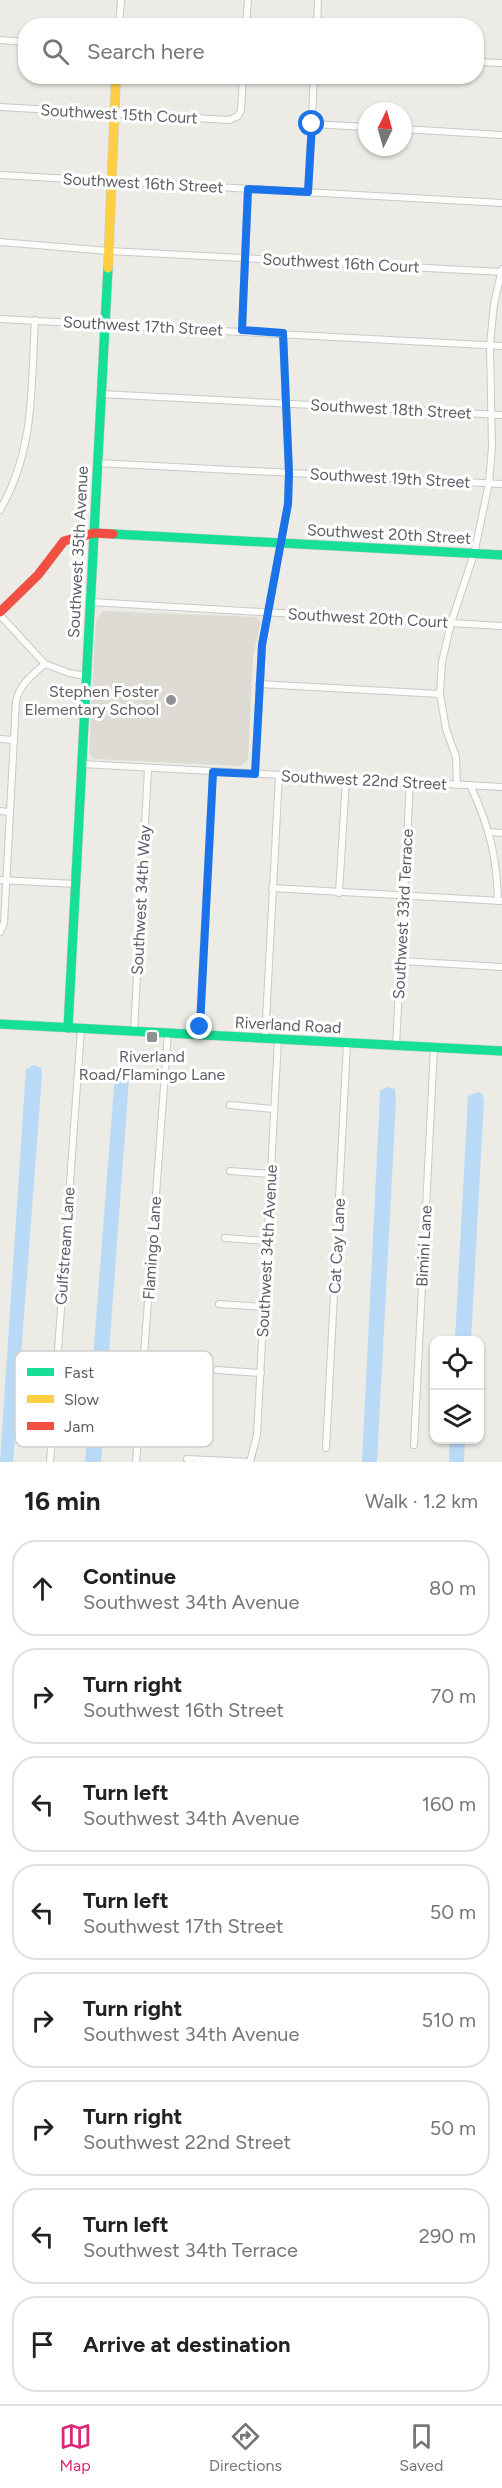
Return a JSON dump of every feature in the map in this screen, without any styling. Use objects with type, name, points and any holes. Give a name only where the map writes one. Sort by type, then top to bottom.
[{"type":"street","points":[[120,18],[121,0]]},
{"type":"street","points":[[247,18],[248,0]]},
{"type":"street","points":[[317,18],[318,0]]},
{"type":"street","points":[[0,40],[18,41]]},
{"type":"street","points":[[484,62],[502,63]]},
{"type":"street","name":"Southwest 35th Avenue","points":[[68,1028],[109,251],[116,84]]},
{"type":"street","name":"Southwest 15th Court","points":[[0,107],[229,120],[238,116],[241,110],[243,84]]},
{"type":"street","points":[[308,192],[314,84]]},
{"type":"street","points":[[312,124],[358,127]]},
{"type":"street","points":[[412,130],[502,135]]},
{"type":"street","name":"Southwest 16th Street","points":[[0,175],[502,203]]},
{"type":"street","points":[[242,330],[248,189]]},
{"type":"street","name":"Southwest 16th Court","points":[[0,242],[109,251],[502,271]]},
{"type":"street","points":[[457,784],[456,757],[446,729],[440,694],[442,662],[451,623],[474,554],[489,483],[492,447],[490,345],[494,304],[502,271]]},
{"type":"street","name":"Southwest 17th Street","points":[[0,319],[242,330],[502,346]]},
{"type":"street","points":[[0,510],[12,490],[23,460],[30,427],[34,320]]},
{"type":"street","points":[[255,774],[262,645],[283,543],[288,504],[287,404],[283,333]]},
{"type":"street","name":"Southwest 18th Street","points":[[101,394],[502,415]]},
{"type":"street","name":"Southwest 19th Street","points":[[98,463],[502,484]]},
{"type":"street","name":"Southwest 20th Street","points":[[0,613],[38,575],[64,541],[94,533],[502,555]]},
{"type":"street","name":"Southwest 20th Court","points":[[91,602],[502,626]]},
{"type":"street","points":[[0,613],[45,664],[69,673],[86,676]]},
{"type":"street","points":[[0,932],[4,923],[4,880],[18,690],[45,664]]},
{"type":"street","points":[[259,684],[440,694]]},
{"type":"street","points":[[0,739],[14,740]]},
{"type":"street","name":"Southwest 22nd Street","points":[[82,764],[502,787]]},
{"type":"street","name":"Southwest 34th Way","points":[[134,1032],[148,768]]},
{"type":"street","points":[[200,1035],[213,772]]},
{"type":"street","points":[[265,1039],[279,775]]},
{"type":"street","points":[[339,893],[346,779]]},
{"type":"street","name":"Southwest 33rd Terrace","points":[[396,1046],[410,782]]},
{"type":"street","points":[[273,888],[500,901],[498,870],[489,832],[470,785]]},
{"type":"street","points":[[0,811],[10,812]]},
{"type":"street","points":[[489,832],[502,833]]},
{"type":"street","points":[[4,880],[75,884]]},
{"type":"street","points":[[401,961],[502,967]]},
{"type":"street","name":"Riverland Road","points":[[0,1024],[502,1051]]},
{"type":"street","name":"Gulfstream Lane","points":[[58,1351],[81,1029]]},
{"type":"street","name":"Flamingo Lane","points":[[144,1351],[168,1034]]},
{"type":"street","name":"Southwest 34th Avenue","points":[[250,1462],[258,1435],[278,1039]]},
{"type":"street","name":"Cat Cay Lane","points":[[326,1448],[347,1043]]},
{"type":"street","name":"Bimini Lane","points":[[414,1445],[434,1048]]},
{"type":"street","points":[[230,1105],[274,1109]]},
{"type":"street","points":[[230,1171],[271,1174]]},
{"type":"street","points":[[225,1239],[268,1241]]},
{"type":"street","points":[[219,1304],[264,1307]]},
{"type":"street","points":[[217,1370],[261,1373]]},
{"type":"street","name":"Gulfstream Lane","points":[[50,1462],[51,1447]]},
{"type":"street","name":"Flamingo Lane","points":[[136,1462],[137,1447]]},
{"type":"street","points":[[187,1459],[250,1462]]},
{"type":"shaded area","name":"Stephen Foster Elementary School","points":[[104,611],[257,617],[261,622],[253,656],[248,760],[241,766],[94,759],[89,753],[96,618]]},
{"type":"water","points":[[34,1065],[41,1068],[42,1075],[21,1351],[15,1351],[13,1462],[0,1462],[26,1069]]},
{"type":"water","points":[[115,1074],[123,1074],[129,1079],[109,1351],[94,1351]]},
{"type":"water","points":[[387,1087],[395,1089],[396,1100],[377,1462],[362,1462],[380,1091]]},
{"type":"water","points":[[478,1092],[482,1094],[484,1100],[471,1336],[455,1336],[468,1096]]},
{"type":"water","points":[[450,1444],[465,1444],[464,1462],[449,1462]]},
{"type":"water","points":[[86,1447],[102,1447],[101,1462],[85,1462]]},
{"type":"traffic: fast","points":[[68,1028],[108,268]]},
{"type":"traffic: fast","points":[[113,534],[502,555]]},
{"type":"traffic: fast","points":[[0,1024],[502,1051]]},
{"type":"traffic: slow","points":[[108,268],[116,84]]},
{"type":"traffic: jam","points":[[0,612],[38,575],[64,541],[94,533],[113,534]]},
{"type":"place","name":"Stephen Foster Elementary School","points":[[171,700]]},
{"type":"place","name":"Riverland Road/Flamingo Lane","points":[[152,1037]]},
{"type":"route","points":[[200,1027],[213,772],[255,774],[262,645],[283,543],[288,504],[287,404],[283,333],[242,330],[248,189],[308,192],[312,124]]}]
